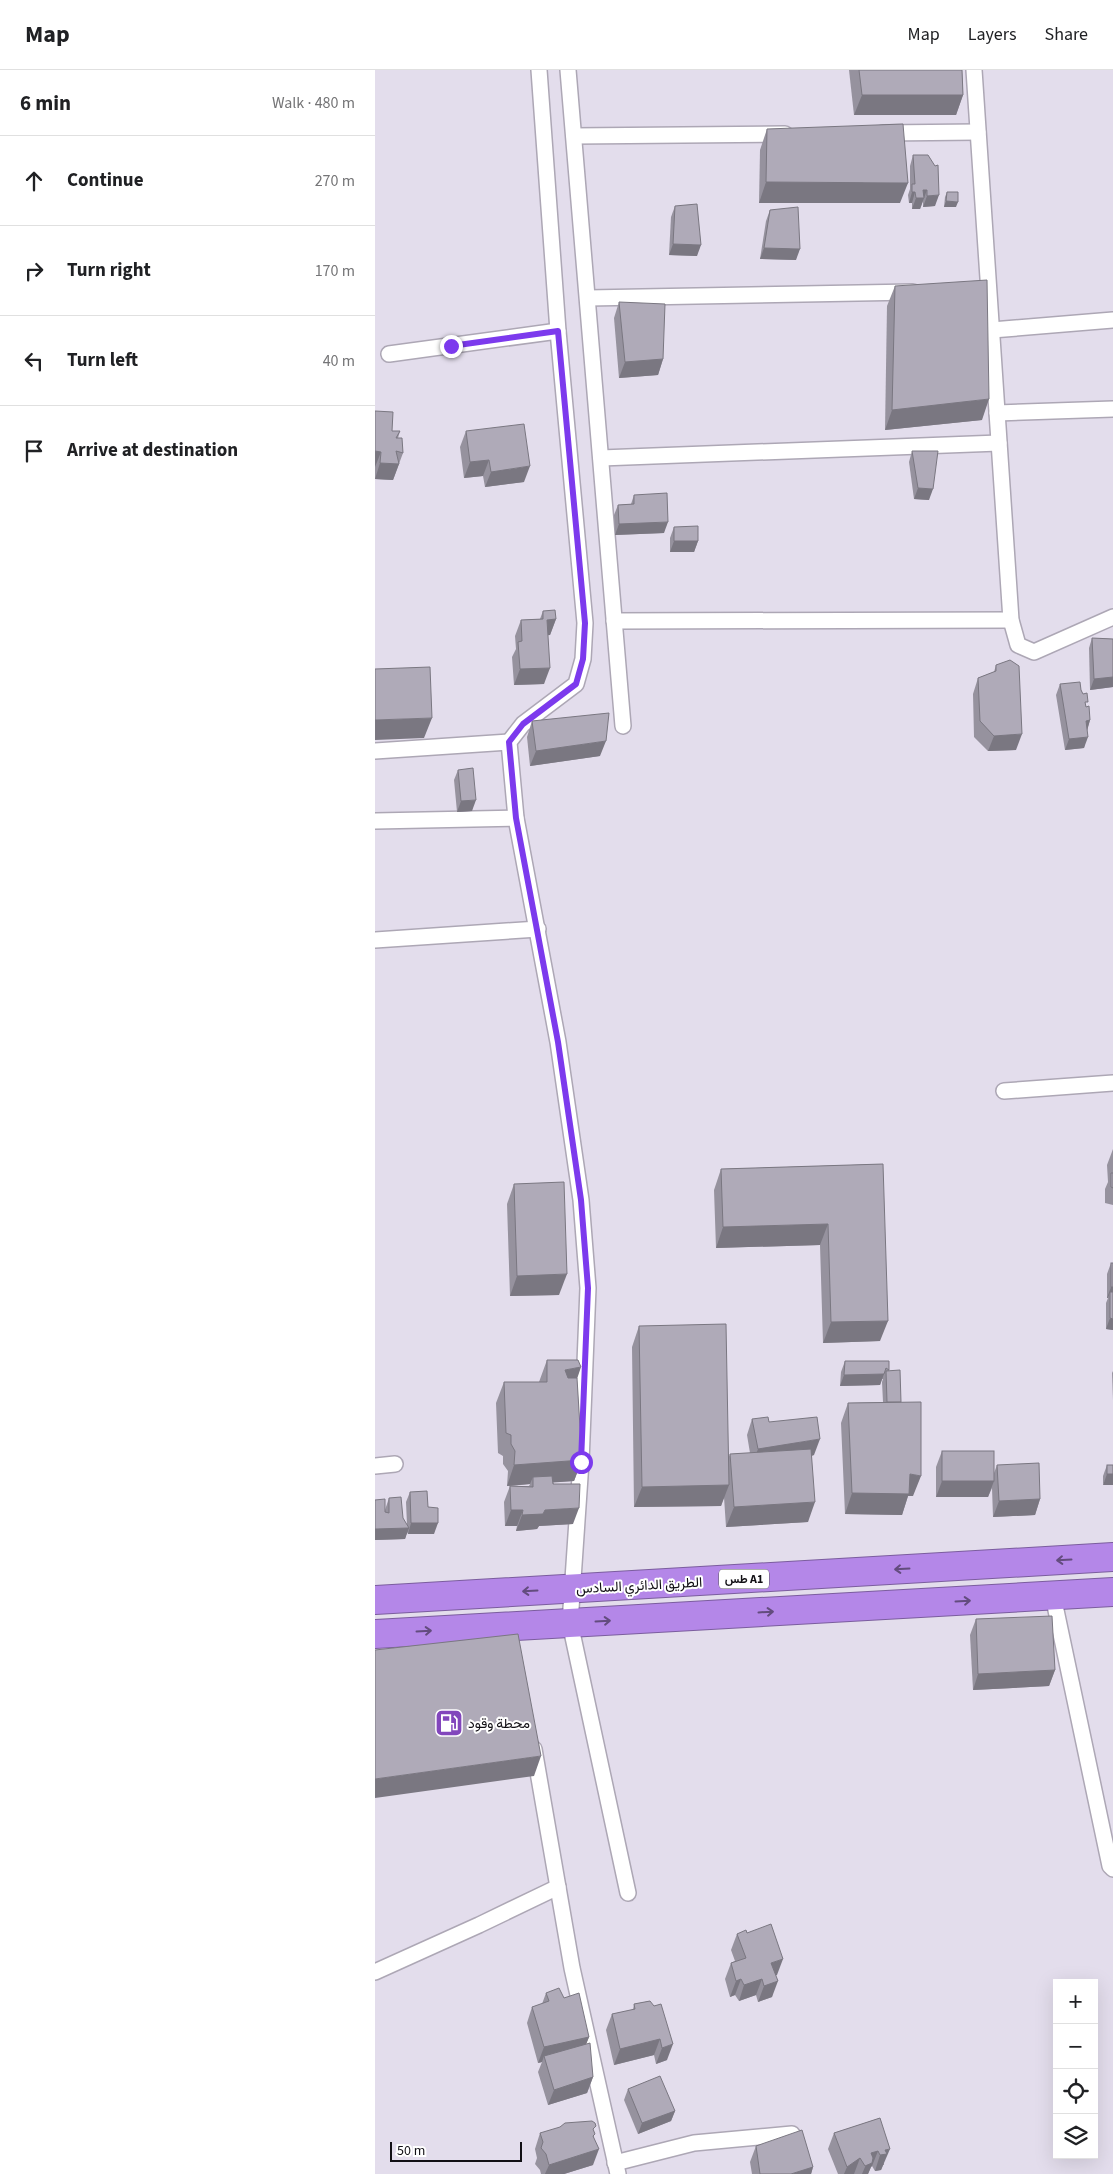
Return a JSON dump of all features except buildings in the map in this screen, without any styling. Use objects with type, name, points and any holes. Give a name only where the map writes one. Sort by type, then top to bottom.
[{"type":"highway","name":"الطريق الدائري السادس","points":[[375,1600],[1113,1557]]},
{"type":"highway","points":[[375,1634],[514,1636],[570,1623],[1113,1592]]},
{"type":"street","points":[[539,70],[558,331],[585,623],[583,659],[576,684],[523,724],[509,742],[516,818],[558,1042],[581,1200],[588,1288],[581,1462],[570,1623],[628,1893]]},
{"type":"street","points":[[569,70],[623,726]]},
{"type":"street","points":[[974,70],[1011,620],[1018,645],[1034,652],[1113,618]]},
{"type":"street","points":[[870,133],[978,132]]},
{"type":"street","points":[[574,136],[801,133]]},
{"type":"street","points":[[969,291],[989,291]]},
{"type":"street","points":[[587,298],[930,292]]},
{"type":"street","points":[[992,330],[1113,320]]},
{"type":"street","points":[[389,354],[558,331]]},
{"type":"street","points":[[997,413],[1113,409]]},
{"type":"street","points":[[601,458],[999,443]]},
{"type":"street","points":[[614,621],[1011,620]]},
{"type":"street","points":[[375,751],[509,742]]},
{"type":"street","points":[[375,821],[516,818]]},
{"type":"street","points":[[375,940],[537,929]]},
{"type":"street","points":[[1005,1090],[1113,1084]]},
{"type":"street","points":[[375,1466],[395,1464]]},
{"type":"street","points":[[1053,1596],[1110,1866],[1113,1869]]},
{"type":"street","points":[[531,1732],[572,1968],[617,2169],[694,2143],[792,2134]]},
{"type":"street","points":[[375,1972],[479,1925],[558,1886]]},
{"type":"place","name":"محطة وقود","points":[[449,1723]]},
{"type":"route","points":[[451,346],[558,331],[585,623],[583,659],[576,684],[523,724],[509,742],[516,818],[558,1042],[581,1200],[588,1288],[581,1462]]}]
